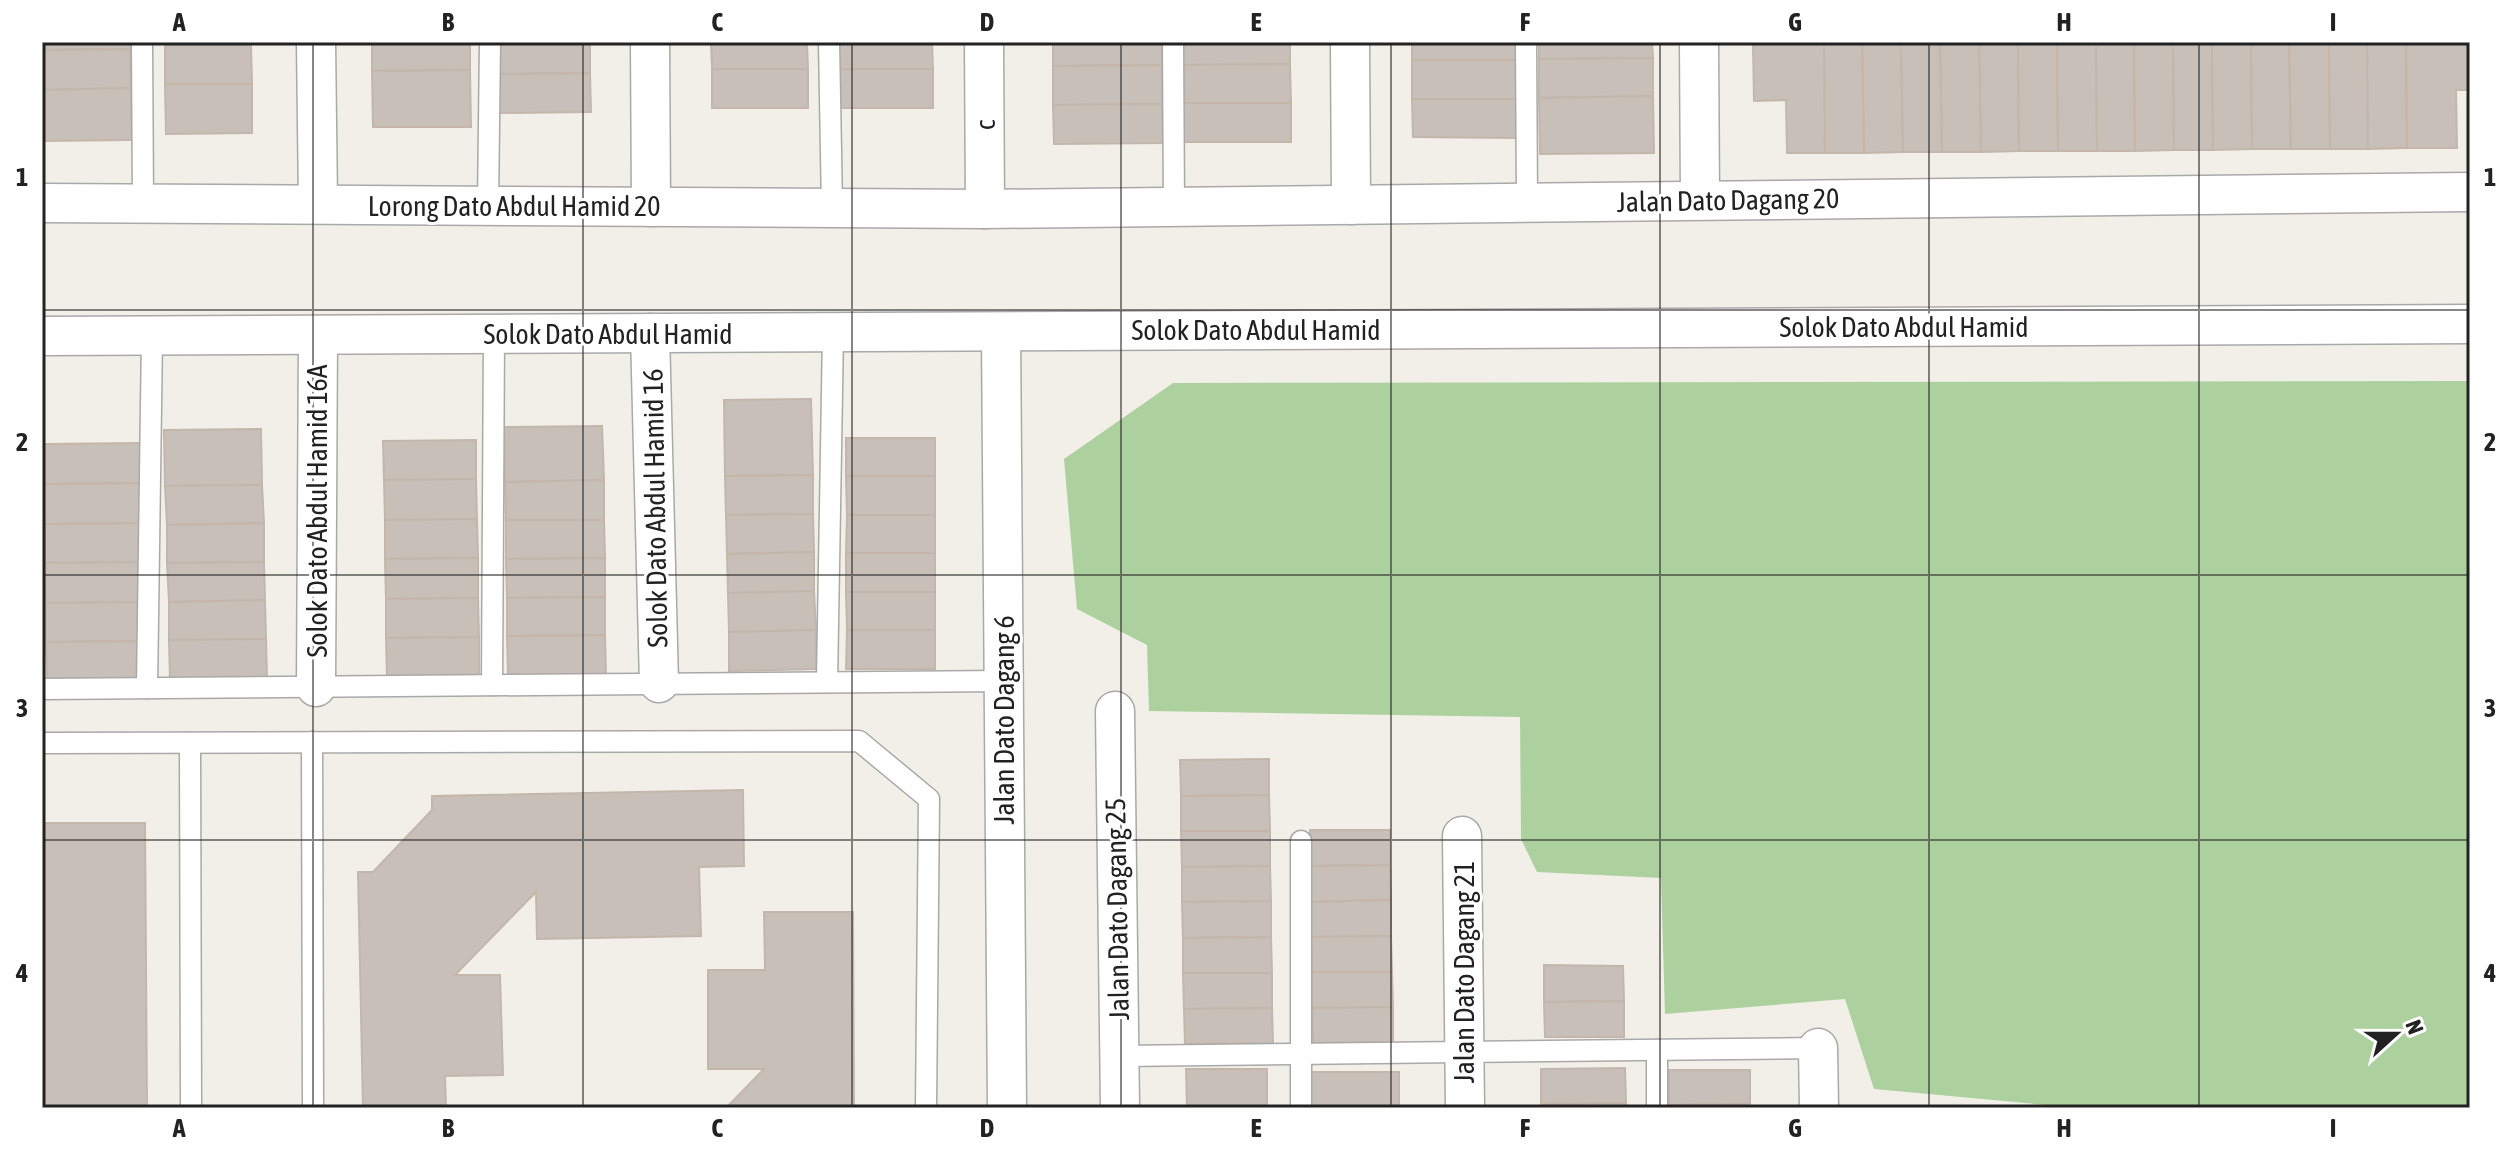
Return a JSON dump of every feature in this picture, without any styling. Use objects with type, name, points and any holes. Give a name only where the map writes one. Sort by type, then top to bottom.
[{"type":"street","points":[[316,42],[318,204]]},
{"type":"street","points":[[650,42],[651,207]]},
{"type":"street","name":"c","points":[[984,42],[985,209]]},
{"type":"street","points":[[1350,42],[1351,205]]},
{"type":"street","points":[[1699,42],[1700,200]]},
{"type":"street","name":"Jalan Dato Dagang 20","points":[[985,209],[2470,192]]},
{"type":"street","name":"Lorong Dato Abdul Hamid 20","points":[[42,203],[985,209]]},
{"type":"street","name":"Solok Dato Abdul Hamid","points":[[42,336],[2470,324]]},
{"type":"street","name":"Jalan Dato Dagang 6","points":[[1001,332],[1007,1108]]},
{"type":"street","name":"Solok Dato Abdul Hamid 16","points":[[650,333],[659,683]]},
{"type":"street","name":"Solok Dato Abdul Hamid 16A","points":[[316,687],[318,335]]},
{"type":"street","name":"Jalan Dato Dagang 25","points":[[1115,711],[1120,1108]]},
{"type":"street","name":"Jalan Dato Dagang 21","points":[[1462,836],[1465,1108]]},
{"type":"street","points":[[1818,1048],[1819,1108]]},
{"type":"lane","points":[[142,42],[143,204]]},
{"type":"lane","points":[[488,206],[490,42]]},
{"type":"lane","points":[[829,42],[832,208]]},
{"type":"lane","points":[[1173,42],[1174,207]]},
{"type":"lane","points":[[1526,42],[1527,203]]},
{"type":"lane","points":[[827,682],[833,333]]},
{"type":"lane","points":[[492,685],[494,334]]},
{"type":"lane","points":[[147,688],[152,336]]},
{"type":"lane","points":[[42,689],[1004,681]]},
{"type":"lane","points":[[42,743],[859,741],[929,799],[926,1108]]},
{"type":"lane","points":[[312,742],[313,1108]]},
{"type":"lane","points":[[190,743],[191,1108]]},
{"type":"lane","points":[[1301,841],[1301,1108]]},
{"type":"lane","points":[[1119,1056],[1818,1048]]},
{"type":"lane","points":[[1657,1050],[1657,1108]]},
{"type":"green space","points":[[2470,381],[2470,1108],[2079,1108],[1874,1089],[1845,999],[1665,1014],[1661,878],[1537,872],[1521,839],[1520,717],[1149,711],[1147,645],[1077,609],[1064,459],[1173,383]]},
{"type":"building","points":[[42,42],[130,42],[130,49],[42,50]]},
{"type":"building","points":[[165,42],[251,42],[251,45],[165,45]]},
{"type":"building","points":[[372,42],[470,42],[470,70],[372,71]]},
{"type":"building","points":[[497,42],[590,42],[590,73],[497,74]]},
{"type":"building","points":[[711,42],[807,42],[808,69],[712,69]]},
{"type":"building","points":[[834,42],[932,42],[933,69],[834,69]]},
{"type":"building","points":[[1053,42],[1162,42],[1162,65],[1053,66]]},
{"type":"building","points":[[1183,42],[1290,42],[1290,64],[1183,65]]},
{"type":"building","points":[[1412,42],[1517,42],[1517,60],[1412,60]]},
{"type":"building","points":[[1539,42],[1652,42],[1653,58],[1539,59]]},
{"type":"building","points":[[1979,42],[2018,42],[2019,151],[1981,152]]},
{"type":"building","points":[[1979,42],[1981,152],[1942,152],[1940,43]]},
{"type":"building","points":[[2018,42],[2057,42],[2058,151],[2019,151]]},
{"type":"building","points":[[2057,42],[2096,42],[2097,151],[2058,151]]},
{"type":"building","points":[[2096,42],[2134,42],[2135,151],[2097,151]]},
{"type":"building","points":[[2134,42],[2173,42],[2174,150],[2135,151]]},
{"type":"building","points":[[2173,42],[2212,42],[2213,150],[2174,150]]},
{"type":"building","points":[[2212,42],[2251,42],[2252,149],[2213,150]]},
{"type":"building","points":[[2251,42],[2289,42],[2291,149],[2252,149]]},
{"type":"building","points":[[2289,42],[2329,42],[2330,149],[2291,149]]},
{"type":"building","points":[[2329,42],[2367,42],[2368,149],[2330,149]]},
{"type":"building","points":[[2367,42],[2406,42],[2407,148],[2368,149]]},
{"type":"building","points":[[2406,42],[2470,42],[2470,90],[2456,90],[2457,148],[2407,148]]},
{"type":"building","points":[[1862,43],[1901,43],[1903,152],[1864,153]]},
{"type":"building","points":[[1862,43],[1864,153],[1825,153],[1824,44]]},
{"type":"building","points":[[1901,43],[1940,43],[1942,152],[1903,152]]},
{"type":"building","points":[[1753,44],[1824,44],[1825,153],[1787,153],[1786,100],[1754,101]]},
{"type":"building","points":[[165,45],[251,45],[252,84],[165,84]]},
{"type":"building","points":[[130,49],[131,88],[42,90],[42,50]]},
{"type":"building","points":[[1653,58],[1653,96],[1539,98],[1539,59]]},
{"type":"building","points":[[1412,60],[1517,60],[1517,99],[1412,99]]},
{"type":"building","points":[[1290,64],[1291,103],[1183,103],[1183,65]]},
{"type":"building","points":[[1162,65],[1162,104],[1053,105],[1053,66]]},
{"type":"building","points":[[712,69],[808,69],[808,108],[712,108]]},
{"type":"building","points":[[834,69],[933,69],[933,108],[835,108]]},
{"type":"building","points":[[470,70],[471,127],[373,127],[372,71]]},
{"type":"building","points":[[590,73],[591,112],[497,113],[497,74]]},
{"type":"building","points":[[165,84],[252,84],[252,133],[166,134]]},
{"type":"building","points":[[131,88],[132,140],[42,141],[42,90]]},
{"type":"building","points":[[1653,96],[1654,153],[1540,154],[1539,98]]},
{"type":"building","points":[[1412,99],[1517,99],[1517,138],[1413,137]]},
{"type":"building","points":[[1183,103],[1291,103],[1291,142],[1183,142]]},
{"type":"building","points":[[1162,104],[1163,143],[1054,144],[1053,105]]},
{"type":"building","points":[[811,399],[813,475],[725,476],[724,400]]},
{"type":"building","points":[[602,426],[604,480],[505,482],[504,427]]},
{"type":"building","points":[[261,429],[262,485],[165,486],[164,430]]},
{"type":"building","points":[[846,438],[935,438],[935,476],[846,476]]},
{"type":"building","points":[[476,440],[476,479],[384,480],[383,441]]},
{"type":"building","points":[[140,443],[140,483],[44,484],[44,444]]},
{"type":"building","points":[[813,475],[813,514],[726,515],[725,476]]},
{"type":"building","points":[[846,476],[935,476],[935,515],[847,515]]},
{"type":"building","points":[[476,479],[477,519],[385,520],[384,480]]},
{"type":"building","points":[[604,480],[604,520],[506,520],[505,482]]},
{"type":"building","points":[[140,483],[141,523],[45,524],[44,484]]},
{"type":"building","points":[[262,485],[264,523],[167,525],[165,486]]},
{"type":"building","points":[[813,514],[814,552],[727,554],[726,515]]},
{"type":"building","points":[[847,515],[935,515],[935,553],[846,553]]},
{"type":"building","points":[[477,519],[478,558],[385,559],[385,520]]},
{"type":"building","points":[[506,520],[604,520],[605,558],[506,559]]},
{"type":"building","points":[[141,523],[141,562],[45,563],[45,524]]},
{"type":"building","points":[[264,523],[264,562],[167,563],[167,525]]},
{"type":"building","points":[[814,552],[814,591],[728,593],[727,554]]},
{"type":"building","points":[[846,553],[935,553],[935,592],[846,592]]},
{"type":"building","points":[[478,558],[478,598],[386,599],[385,559]]},
{"type":"building","points":[[605,558],[605,597],[507,598],[506,559]]},
{"type":"building","points":[[141,562],[141,602],[46,603],[45,563]]},
{"type":"building","points":[[264,562],[265,600],[169,602],[167,563]]},
{"type":"building","points":[[814,591],[816,630],[729,632],[728,593]]},
{"type":"building","points":[[846,592],[935,592],[935,630],[847,630]]},
{"type":"building","points":[[605,597],[605,635],[507,636],[507,598]]},
{"type":"building","points":[[478,598],[479,637],[386,638],[386,599]]},
{"type":"building","points":[[265,600],[266,639],[169,640],[169,602]]},
{"type":"building","points":[[141,602],[142,641],[46,642],[46,603]]},
{"type":"building","points":[[816,630],[816,669],[729,671],[729,632]]},
{"type":"building","points":[[847,630],[935,630],[935,669],[846,669]]},
{"type":"building","points":[[605,635],[606,674],[508,675],[507,636]]},
{"type":"building","points":[[479,637],[479,677],[387,678],[386,638]]},
{"type":"building","points":[[266,639],[267,677],[170,679],[169,640]]},
{"type":"building","points":[[142,641],[142,681],[47,681],[46,642]]},
{"type":"building","points":[[1269,759],[1269,795],[1181,796],[1180,760]]},
{"type":"building","points":[[743,790],[744,866],[699,867],[701,936],[537,939],[536,892],[455,975],[500,975],[503,1075],[445,1076],[446,1108],[363,1108],[358,872],[373,872],[432,810],[432,796]]},
{"type":"building","points":[[1269,795],[1270,831],[1181,831],[1181,796]]},
{"type":"building","points":[[42,823],[145,823],[147,1108],[42,1108]]},
{"type":"building","points":[[1310,830],[1390,830],[1390,865],[1310,866]]},
{"type":"building","points":[[1181,831],[1270,831],[1270,866],[1182,867]]},
{"type":"building","points":[[1390,865],[1391,900],[1311,902],[1310,866]]},
{"type":"building","points":[[1270,866],[1271,901],[1182,902],[1182,867]]},
{"type":"building","points":[[1391,900],[1391,936],[1311,937],[1311,902]]},
{"type":"building","points":[[1271,901],[1271,937],[1183,938],[1182,902]]},
{"type":"building","points":[[764,912],[853,912],[854,1108],[726,1108],[764,1069],[708,1069],[708,970],[765,970]]},
{"type":"building","points":[[1391,936],[1392,972],[1312,972],[1311,937]]},
{"type":"building","points":[[1271,937],[1272,973],[1183,973],[1183,938]]},
{"type":"building","points":[[1544,965],[1623,966],[1624,1001],[1544,1002]]},
{"type":"building","points":[[1312,972],[1392,972],[1393,1007],[1312,1008]]},
{"type":"building","points":[[1183,973],[1272,973],[1272,1008],[1184,1009]]},
{"type":"building","points":[[1624,1001],[1624,1037],[1545,1037],[1544,1002]]},
{"type":"building","points":[[1393,1007],[1393,1042],[1313,1043],[1312,1008]]},
{"type":"building","points":[[1272,1008],[1273,1043],[1185,1044],[1184,1009]]},
{"type":"building","points":[[1625,1068],[1626,1103],[1541,1104],[1541,1069]]},
{"type":"building","points":[[1186,1069],[1267,1069],[1267,1108],[1187,1108]]},
{"type":"building","points":[[1669,1070],[1750,1070],[1750,1104],[1669,1105]]},
{"type":"building","points":[[1310,1072],[1399,1072],[1399,1107],[1310,1107]]},
{"type":"building","points":[[1626,1103],[1626,1108],[1541,1108],[1541,1104]]},
{"type":"building","points":[[1750,1104],[1750,1108],[1669,1108],[1669,1105]]}]
